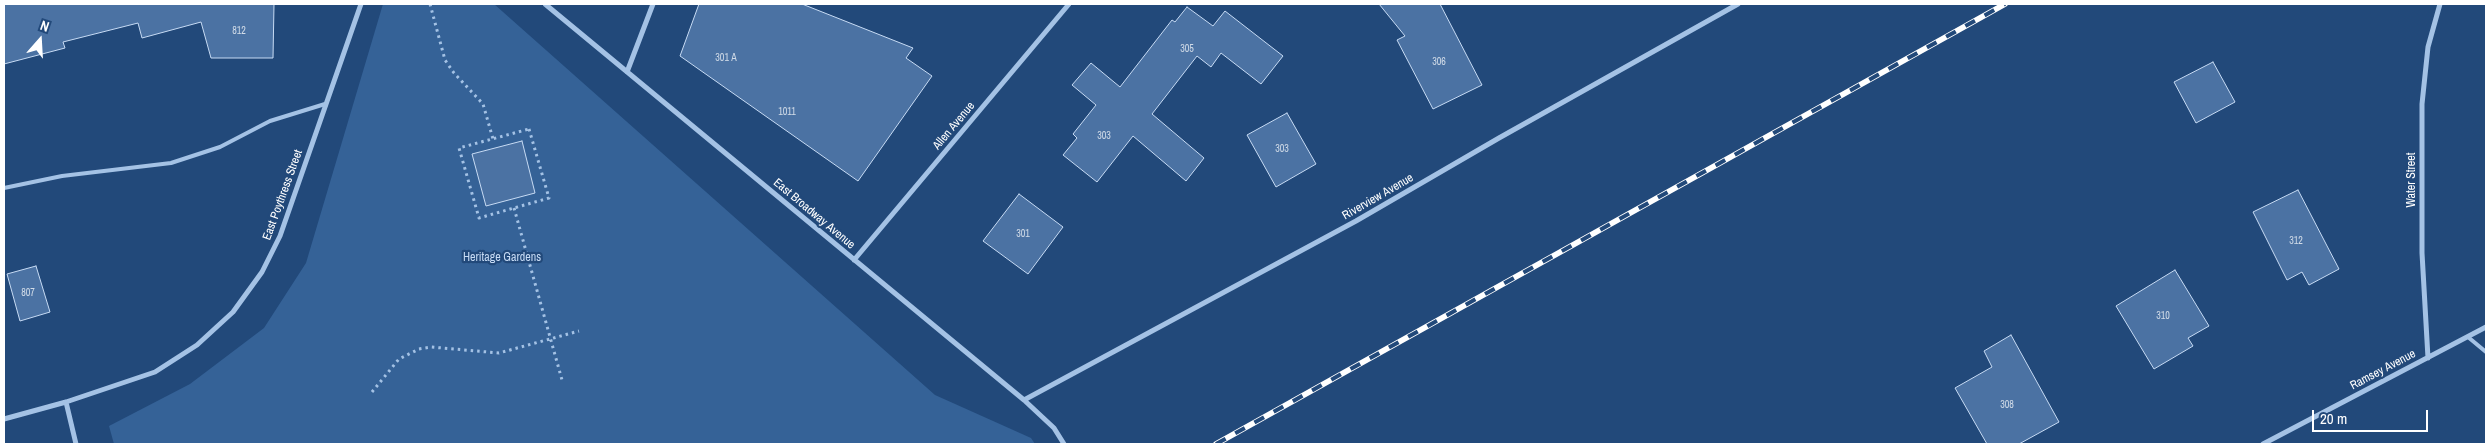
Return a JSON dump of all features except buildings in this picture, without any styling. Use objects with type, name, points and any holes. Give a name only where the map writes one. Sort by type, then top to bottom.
[{"type":"street","name":"East Poythress Street","points":[[4,418],[66,402],[155,372],[197,345],[234,312],[262,272],[280,236],[361,4]]},
{"type":"street","name":"East Broadway Avenue","points":[[545,4],[1024,400],[1054,428],[1064,444]]},
{"type":"street","points":[[627,72],[652,4]]},
{"type":"street","name":"Allen Avenue","points":[[854,260],[1069,4]]},
{"type":"street","name":"Riverview Avenue","points":[[1024,400],[1356,221],[1507,133],[1738,4]]},
{"type":"street","name":"Water Street","points":[[2428,358],[2422,254],[2422,104],[2428,47],[2440,4]]},
{"type":"street","name":"Ramsey Avenue","points":[[2263,444],[2486,327]]},
{"type":"street","points":[[66,402],[76,444]]},
{"type":"lane","points":[[4,188],[62,176],[171,163],[220,147],[270,121],[325,104]]},
{"type":"lane","points":[[2468,337],[2486,352]]},
{"type":"path","points":[[430,4],[445,60],[454,73],[483,104],[493,139]]},
{"type":"path","points":[[529,128],[549,198],[514,208],[479,218],[459,148],[529,128]]},
{"type":"path","points":[[514,208],[562,380]]},
{"type":"path","points":[[372,392],[398,359],[419,349],[432,347],[499,353],[579,331]]},
{"type":"green space","name":"Heritage Gardens","points":[[383,4],[494,4],[935,395],[1031,438],[1035,444],[114,444],[109,426],[190,384],[264,328],[306,263]]},
{"type":"railway","points":[[1216,444],[2005,4]]}]
